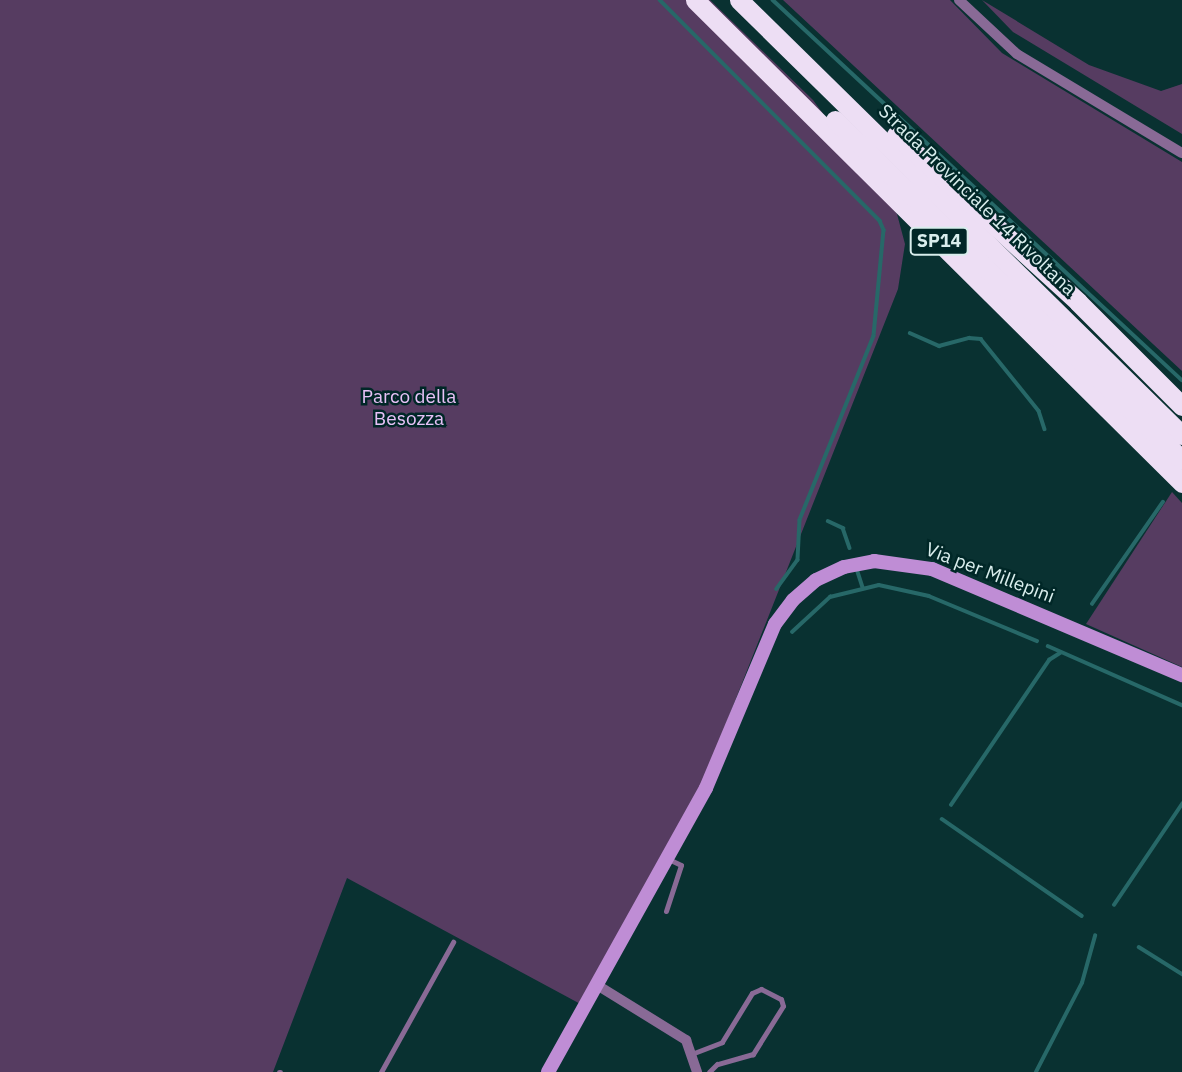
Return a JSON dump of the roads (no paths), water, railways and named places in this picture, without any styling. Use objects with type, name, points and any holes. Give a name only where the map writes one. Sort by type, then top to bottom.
[{"type":"highway","name":"SP14","points":[[695,0],[1182,483]]},
{"type":"highway","name":"SP14","points":[[710,0],[1051,328],[1182,460]]},
{"type":"highway","name":"Strada Provinciale 14 Rivoltana","points":[[738,0],[1182,435]]},
{"type":"highway","name":"SP14","points":[[749,0],[1078,302],[1182,406]]},
{"type":"street","points":[[959,0],[1017,54],[1182,153]]},
{"type":"street","name":"Via per Millepini","points":[[548,1072],[706,788],[778,619],[806,587],[844,567],[893,561],[944,573],[1182,675]]},
{"type":"street","points":[[597,985],[672,1028],[694,1053],[697,1072]]},
{"type":"lane","points":[[666,911],[681,865],[668,859]]},
{"type":"lane","points":[[381,1072],[453,942]]},
{"type":"lane","points":[[694,1053],[722,1042],[752,993],[761,989],[781,999],[783,1006],[752,1054],[717,1064],[709,1072]]},
{"type":"waterway","points":[[660,0],[880,221],[884,230],[874,336],[800,520],[798,560],[777,589]]},
{"type":"waterway","points":[[773,0],[1182,380]]},
{"type":"waterway","points":[[910,333],[939,346],[969,338],[981,339],[1039,411],[1045,429]]},
{"type":"waterway","points":[[1092,604],[1163,502]]},
{"type":"waterway","points":[[828,521],[843,528],[850,548]]},
{"type":"waterway","points":[[858,572],[863,587]]},
{"type":"waterway","points":[[792,632],[830,597],[879,585],[929,596],[1037,641]]},
{"type":"waterway","points":[[1048,646],[1182,705]]},
{"type":"waterway","points":[[951,805],[1049,660],[1060,653]]},
{"type":"waterway","points":[[1114,905],[1182,804]]},
{"type":"waterway","points":[[942,819],[1082,916]]},
{"type":"waterway","points":[[1036,1072],[1082,983],[1095,936]]},
{"type":"waterway","points":[[1139,947],[1182,974]]},
{"type":"park label","name":"Parco della Besozza","points":[[409,408]]}]
